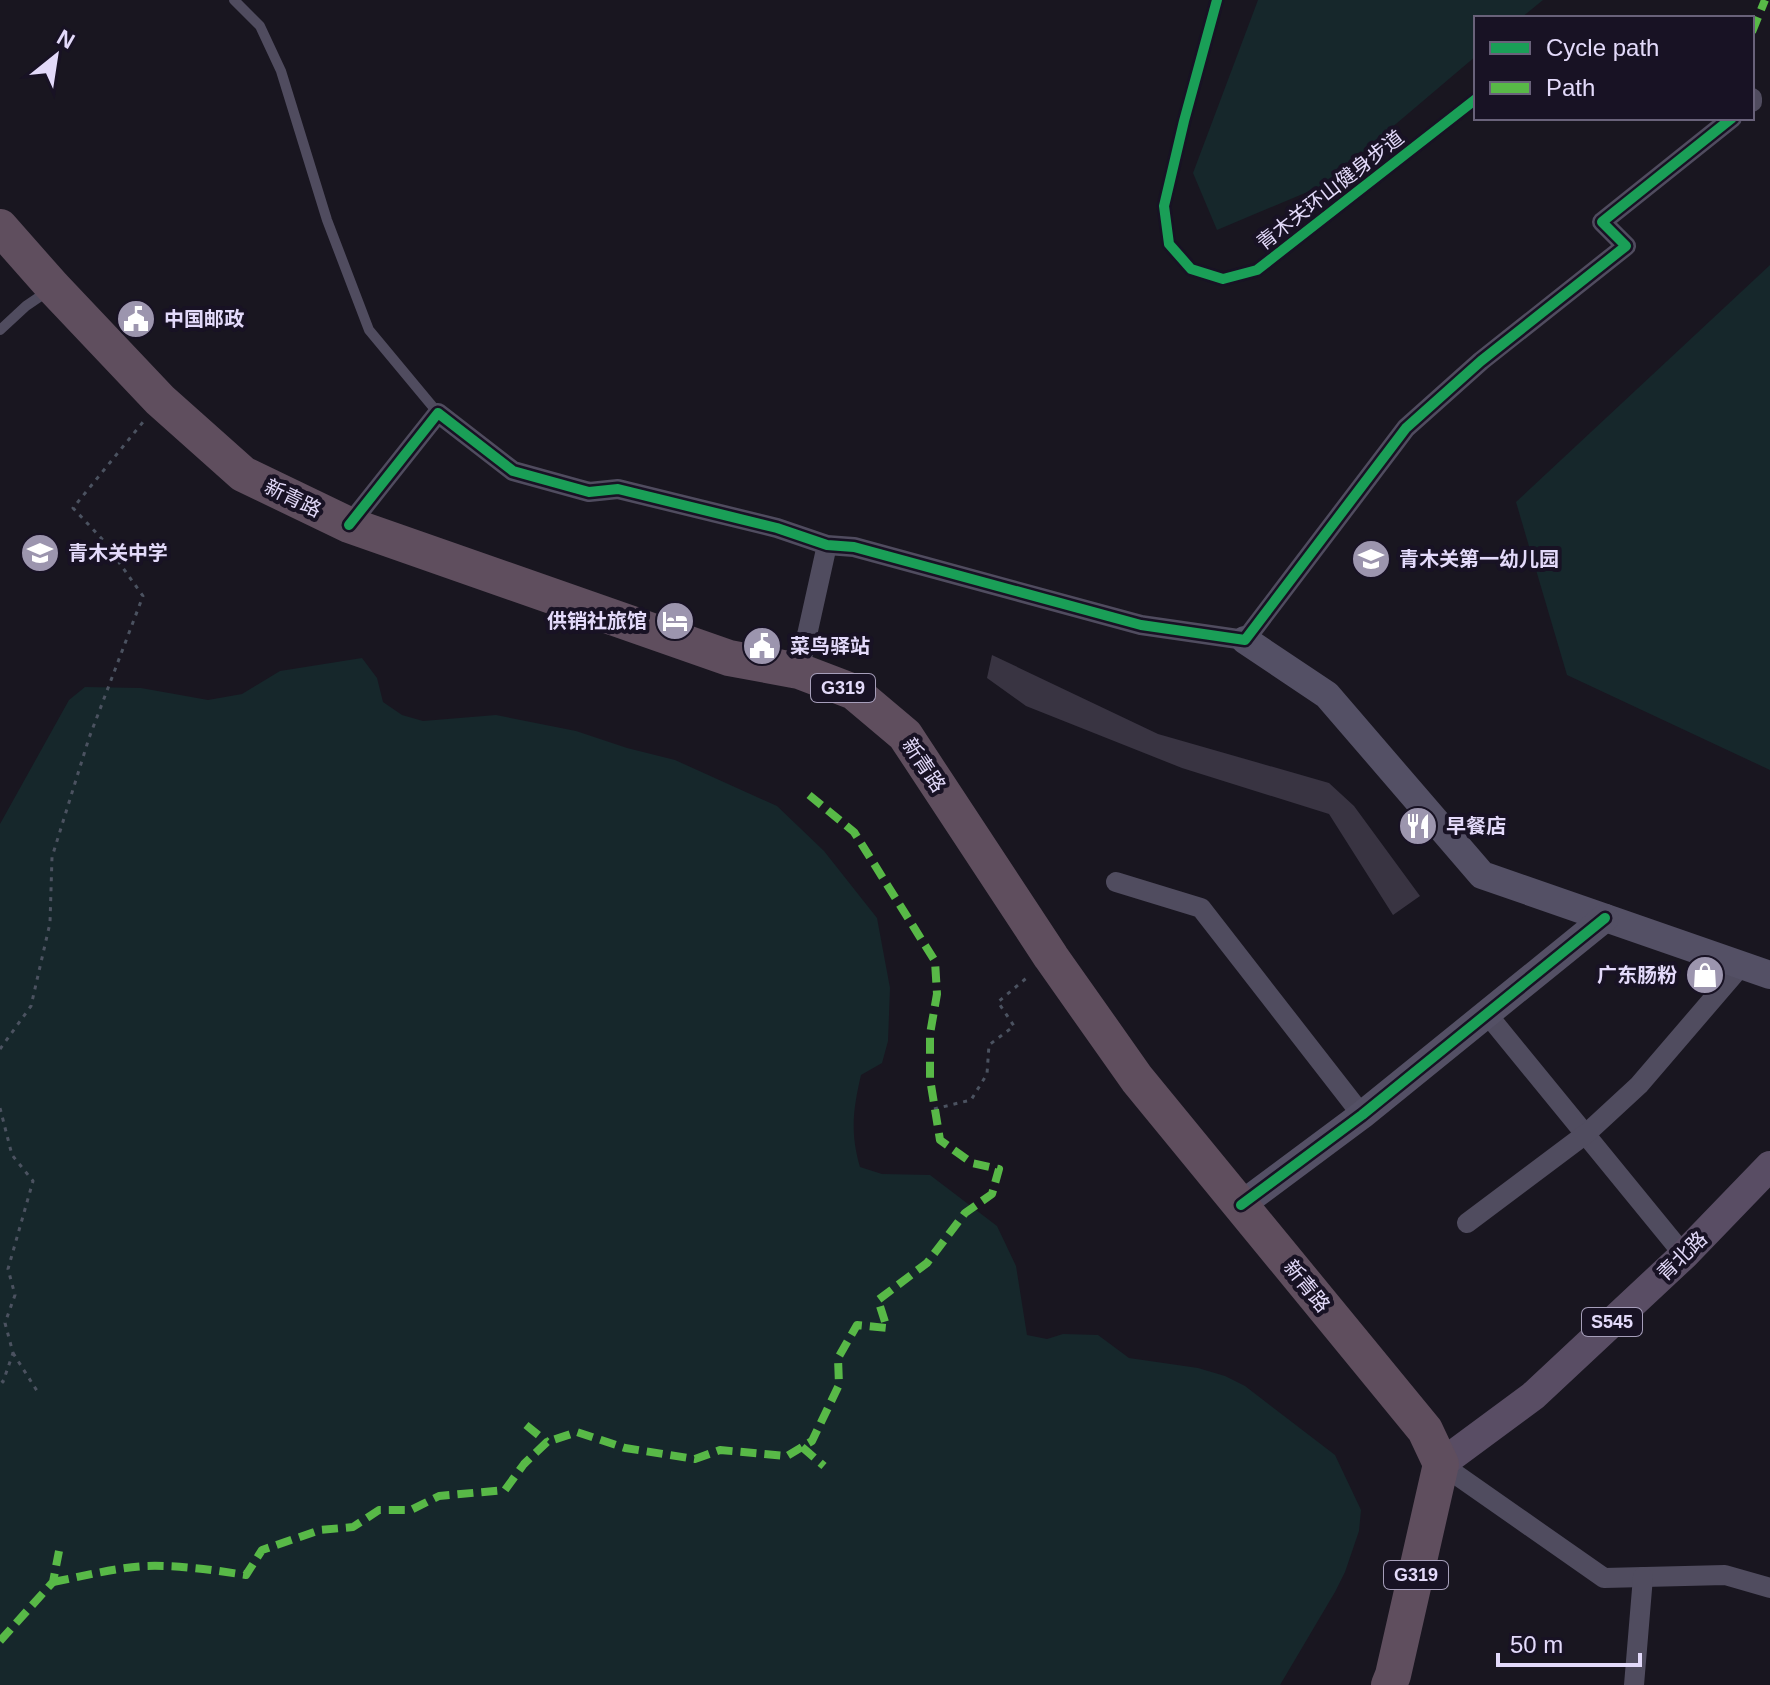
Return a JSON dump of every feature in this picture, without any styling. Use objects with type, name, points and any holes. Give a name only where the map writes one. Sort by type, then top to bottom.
[{"type":"highway","name":"新青路","points":[[0,227],[160,400],[243,474],[349,525],[729,658],[799,671],[854,692],[905,735],[1051,957],[1137,1079],[1425,1430],[1441,1464]]},
{"type":"highway","name":"G319","points":[[1389,1685],[1441,1464]]},
{"type":"main road","points":[[1245,640],[1327,695],[1482,875],[1770,975]]},
{"type":"main road","points":[[1241,1205],[1362,1115],[1605,918]]},
{"type":"main road","name":"青北路","points":[[1441,1464],[1533,1396],[1684,1255],[1770,1166]]},
{"type":"street","points":[[349,525],[438,413],[513,471],[589,492],[618,489],[777,528],[827,545],[854,547],[1141,625],[1245,640],[1406,428],[1481,361],[1626,246],[1602,222],[1730,120]]},
{"type":"street","points":[[799,671],[827,545]]},
{"type":"street","points":[[1116,882],[1201,908],[1362,1115]]},
{"type":"street","points":[[1467,1223],[1587,1133],[1639,1085],[1742,965]]},
{"type":"street","points":[[1487,1014],[1684,1255]]},
{"type":"street","points":[[1441,1464],[1604,1578],[1725,1575],[1770,1588]]},
{"type":"street","points":[[1634,1685],[1643,1577]]},
{"type":"lane","points":[[234,0],[260,26],[281,71],[327,220],[369,330],[438,413]]},
{"type":"lane","points":[[0,330],[53,287]]},
{"type":"path","points":[[0,1049],[31,1006],[50,923],[52,857],[89,738],[143,596],[103,540],[73,508],[160,400]]},
{"type":"path","points":[[934,1109],[971,1100],[987,1074],[989,1045],[1014,1026],[998,1002],[1051,957]]},
{"type":"path","points":[[0,1108],[12,1155],[33,1181],[8,1269],[15,1295],[5,1323],[13,1353],[39,1394]]},
{"type":"path","points":[[0,1378],[3,1382],[13,1353]]},
{"type":"shaded area","points":[[1258,0],[1543,0],[1523,16],[1474,16],[1474,58],[1324,185],[1217,230],[1193,173]]},
{"type":"shaded area","points":[[1770,265],[1770,770],[1567,675],[1516,502]]},
{"type":"shaded area","points":[[362,658],[377,678],[383,702],[402,715],[423,721],[496,715],[576,731],[675,760],[777,806],[824,851],[877,918],[890,988],[888,1041],[882,1063],[861,1075],[856,1099],[854,1132],[860,1167],[882,1174],[930,1175],[997,1226],[1016,1266],[1027,1335],[1047,1339],[1063,1334],[1098,1335],[1129,1358],[1198,1368],[1225,1376],[1245,1386],[1335,1455],[1361,1510],[1359,1531],[1335,1592],[1280,1685],[0,1685],[0,824],[69,700],[85,687],[141,688],[208,700],[242,694],[280,671]]},
{"type":"building","points":[[992,655],[1158,734],[1329,783],[1354,806],[1420,896],[1393,915],[1329,814],[1182,768],[1026,706],[987,678]]},
{"type":"marked path","points":[[1754,27],[1765,0]]},
{"type":"marked path","points":[[53,1582],[146,1566],[184,1567],[246,1575],[262,1550],[320,1530],[353,1527],[379,1510],[411,1510],[439,1496],[505,1490],[524,1464],[547,1442],[577,1432],[625,1448],[695,1459],[720,1450],[787,1456],[812,1441],[839,1385],[838,1358],[857,1325],[887,1328],[878,1300],[927,1263],[965,1213],[992,1194],[999,1169],[972,1163],[940,1140],[930,1079],[930,1034],[937,994],[935,961],[854,832],[803,790]]},
{"type":"marked path","points":[[526,1425],[547,1442]]},
{"type":"marked path","points":[[802,1447],[824,1466]]},
{"type":"marked path","points":[[0,1641],[53,1582],[59,1551]]},
{"type":"cycle path","name":"青木关环山健身步道","points":[[1217,0],[1164,206],[1169,244],[1191,269],[1223,279],[1257,270],[1474,101]]},
{"type":"cycle path","points":[[349,525],[438,413],[513,471],[589,492],[618,489],[777,528],[827,545],[854,547],[1141,625],[1245,640],[1406,428],[1481,361],[1626,246],[1602,222],[1730,120]]},
{"type":"cycle path","points":[[1241,1205],[1362,1115],[1605,918]]},
{"type":"place","name":"中国邮政","points":[[136,319]]},
{"type":"place","name":"青木关中学","points":[[40,553]]},
{"type":"place","name":"青木关第一幼儿园","points":[[1371,559]]},
{"type":"place","name":"供销社旅馆","points":[[675,621]]},
{"type":"place","name":"菜鸟驿站","points":[[762,646]]},
{"type":"place","name":"早餐店","points":[[1418,826]]},
{"type":"place","name":"广东肠粉","points":[[1705,975]]}]
